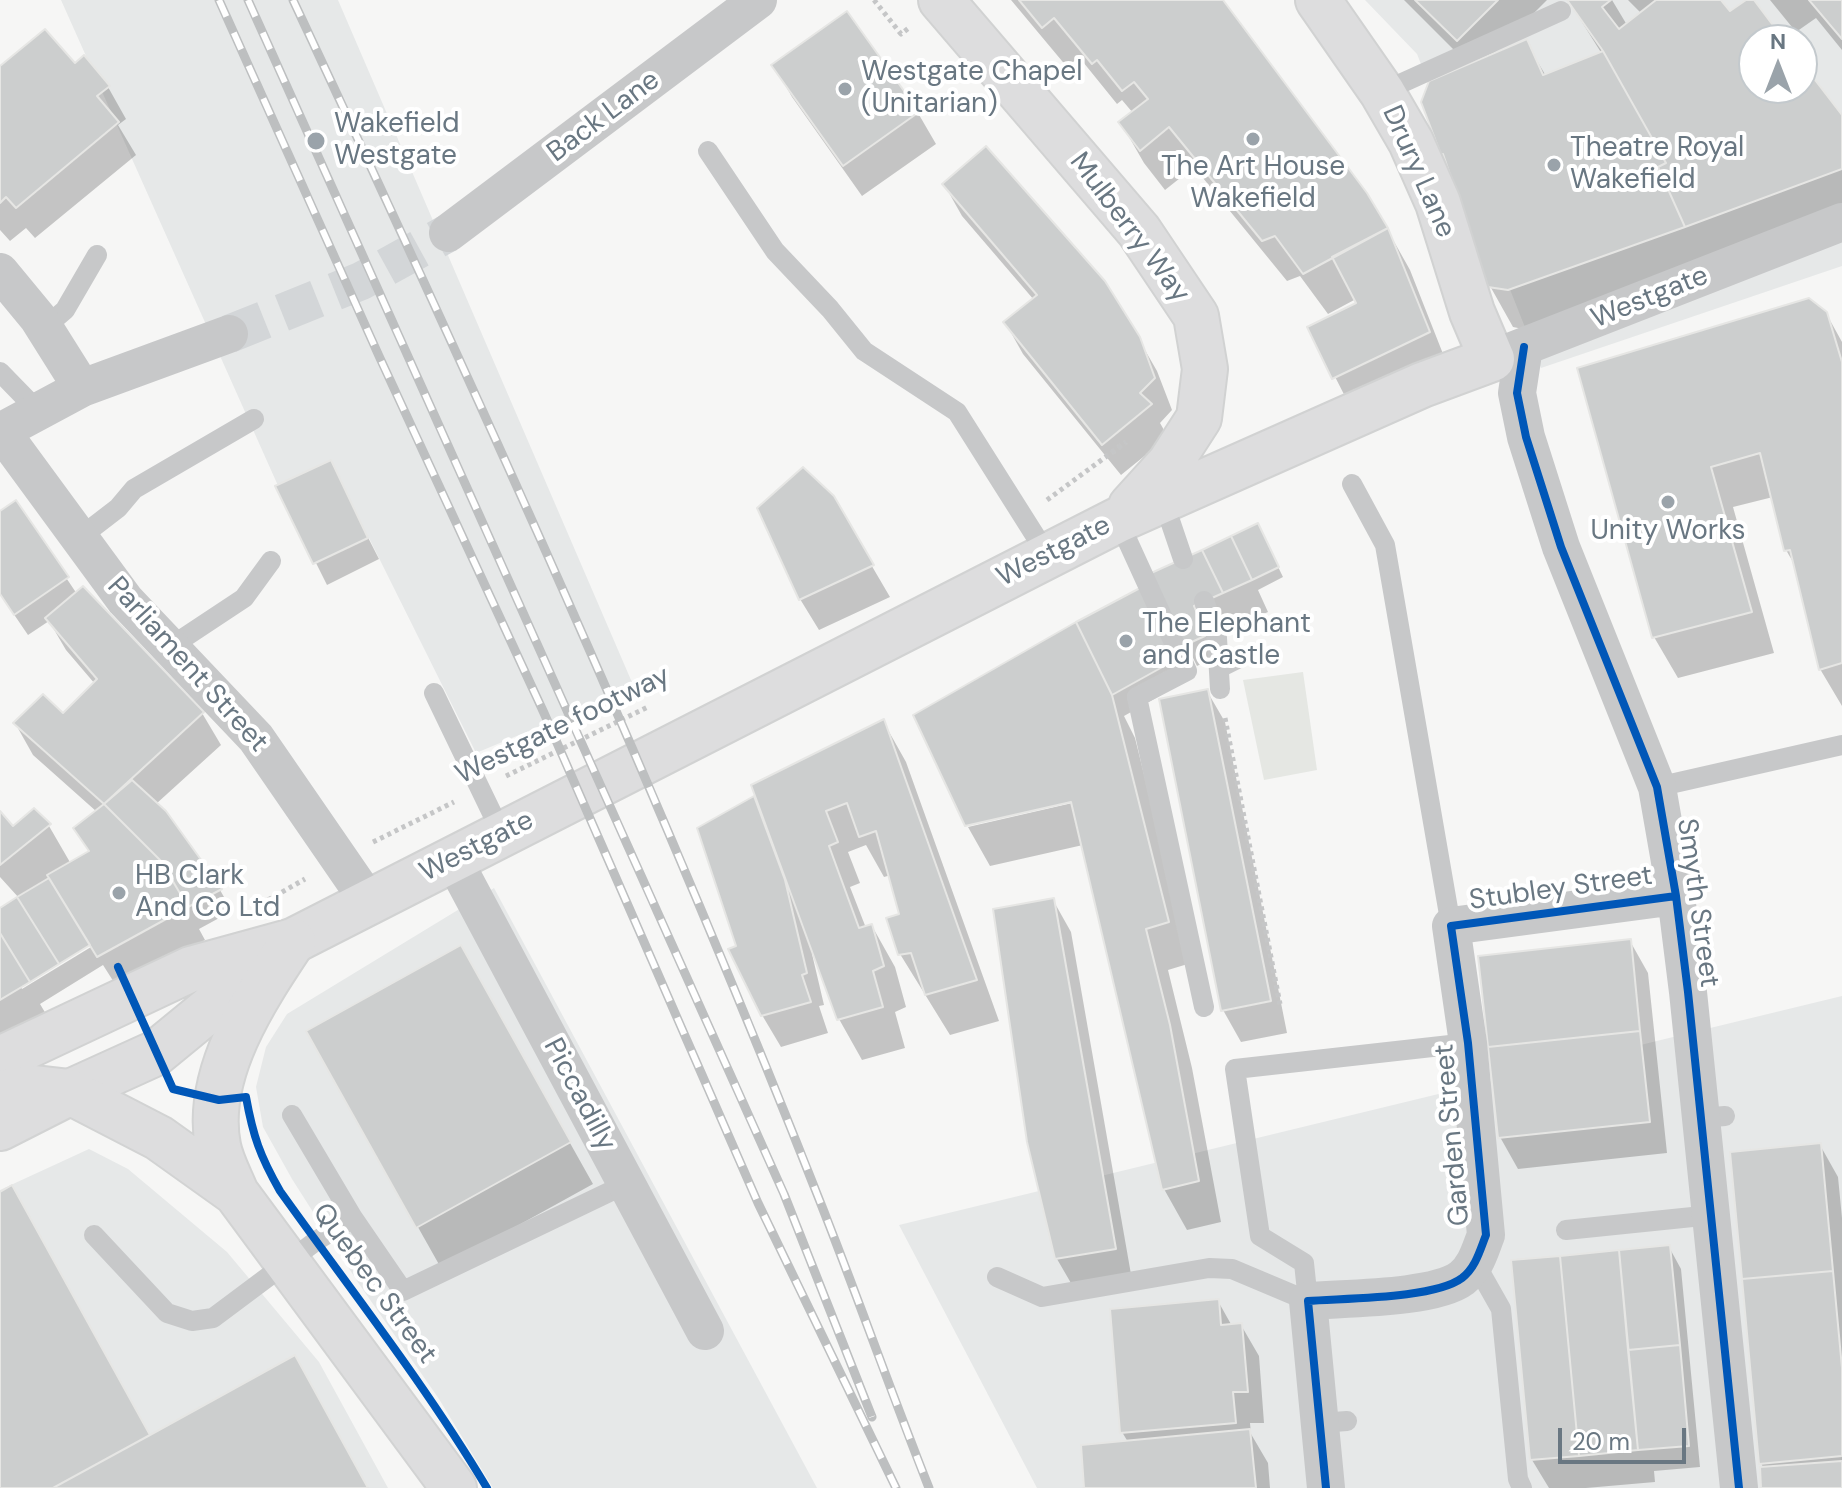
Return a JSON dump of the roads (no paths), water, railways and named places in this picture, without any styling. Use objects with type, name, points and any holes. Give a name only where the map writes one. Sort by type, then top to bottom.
[{"type":"main road","name":"Mulberry Way","points":[[941,0],[1139,231],[1196,316],[1205,369],[1199,418],[1170,463],[1118,520]]},
{"type":"main road","name":"Drury Lane","points":[[1318,0],[1382,92],[1411,142],[1438,203],[1472,312],[1508,353]]},
{"type":"main road","name":"Westgate","points":[[0,1059],[191,969],[293,941],[1118,520],[1422,385],[1508,353]]},
{"type":"main road","name":"Westgate","points":[[0,1128],[156,1053],[293,941]]},
{"type":"main road","points":[[236,1193],[218,1147],[217,1118],[222,1073],[250,1006],[293,941]]},
{"type":"main road","points":[[0,1093],[35,1088],[70,1092]]},
{"type":"main road","name":"Quebec Street","points":[[70,1092],[159,1138],[236,1193],[454,1488]]},
{"type":"street","name":"Back Lane","points":[[448,233],[758,0]]},
{"type":"street","name":"Westgate","points":[[1508,353],[1840,231]]},
{"type":"street","points":[[0,272],[44,328],[82,388]]},
{"type":"street","points":[[0,431],[82,388],[229,334]]},
{"type":"street","name":"Smyth Street","points":[[1508,353],[1526,437],[1561,547],[1657,787],[1713,1117],[1712,1215],[1739,1488]]},
{"type":"street","name":"Parliament Street","points":[[0,431],[125,600],[256,738],[369,902]]},
{"type":"street","name":"Piccadilly","points":[[453,859],[705,1331]]},
{"type":"street","name":"Stubley Street","points":[[1451,926],[1676,896]]},
{"type":"street","name":"Garden Street","points":[[1308,1301],[1430,1291],[1461,1279],[1475,1263],[1486,1235],[1468,1043],[1451,926]]},
{"type":"street","points":[[1308,1301],[1333,1422],[1326,1488]]},
{"type":"lane","points":[[1382,92],[1561,11]]},
{"type":"lane","points":[[708,151],[775,251],[830,309],[864,351],[957,412],[1048,556]]},
{"type":"lane","points":[[44,328],[65,310],[97,255]]},
{"type":"lane","points":[[0,372],[38,411]]},
{"type":"lane","points":[[79,538],[118,508],[134,489],[254,419]]},
{"type":"lane","name":"Garden Street","points":[[1352,484],[1385,545],[1451,926]]},
{"type":"lane","points":[[1163,500],[1183,559]]},
{"type":"lane","points":[[1118,520],[1187,671],[1137,697],[1204,1007]]},
{"type":"lane","points":[[170,647],[244,598],[271,561]]},
{"type":"lane","points":[[1204,601],[1228,664],[1220,689]]},
{"type":"lane","points":[[434,693],[502,834]]},
{"type":"lane","points":[[1657,787],[1842,745]]},
{"type":"lane","points":[[997,1277],[1042,1297],[1209,1268],[1232,1269],[1308,1301],[1308,1257],[1260,1236],[1235,1069],[1468,1043]]},
{"type":"lane","points":[[292,1115],[353,1218],[403,1291],[626,1184]]},
{"type":"lane","points":[[1566,1230],[1712,1215]]},
{"type":"lane","points":[[94,1235],[167,1313],[192,1321],[213,1318],[353,1218]]},
{"type":"lane","points":[[1475,1263],[1501,1309],[1518,1479],[1522,1488]]},
{"type":"tunnel","points":[[229,334],[361,281],[448,233]]},
{"type":"railway","points":[[219,0],[544,713],[758,1203],[896,1488]]},
{"type":"railway","points":[[248,0],[784,1194],[872,1417]]},
{"type":"railway","points":[[293,0],[499,446],[631,745],[819,1199],[929,1488]]},
{"type":"place","name":"Westgate Chapel (Unitarian)","points":[[845,89]]},
{"type":"place","name":"The Art House Wakefield","points":[[1253,139]]},
{"type":"place","name":"Wakefield Westgate","points":[[316,141]]},
{"type":"place","name":"Theatre Royal Wakefield","points":[[1554,165]]},
{"type":"place","name":"Unity Works","points":[[1668,502]]},
{"type":"place","name":"The Elephant and Castle","points":[[1126,641]]},
{"type":"place","name":"HB Clark And Co Ltd","points":[[119,893]]}]
